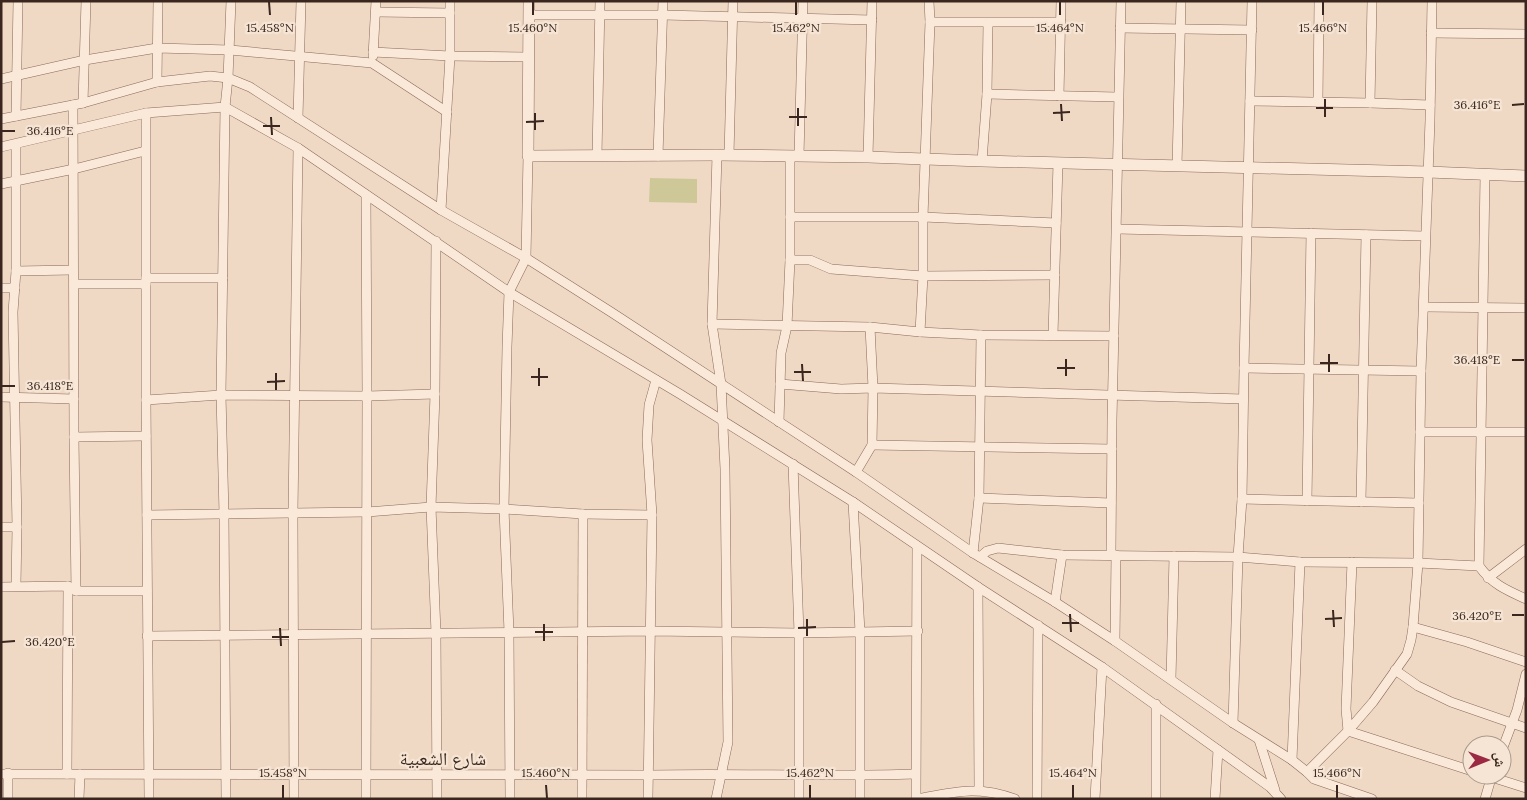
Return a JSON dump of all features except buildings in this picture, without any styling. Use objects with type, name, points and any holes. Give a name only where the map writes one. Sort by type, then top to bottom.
[{"type":"street","points":[[16,116],[18,1]]},
{"type":"street","points":[[83,103],[86,1]]},
{"type":"street","points":[[157,82],[158,1]]},
{"type":"street","points":[[226,799],[224,514],[221,395],[225,107],[230,50],[230,1]]},
{"type":"street","points":[[298,118],[298,56],[301,1]]},
{"type":"street","points":[[372,63],[376,1]]},
{"type":"street","points":[[441,210],[450,56],[450,1]]},
{"type":"street","points":[[510,799],[509,632],[504,509],[509,292],[526,258],[529,1]]},
{"type":"street","points":[[597,156],[600,1]]},
{"type":"street","points":[[658,156],[663,1]]},
{"type":"street","points":[[729,155],[733,1]]},
{"type":"street","points":[[779,422],[782,352],[787,326],[790,217],[803,1]]},
{"type":"street","points":[[868,157],[872,1]]},
{"type":"street","points":[[920,332],[930,22],[929,1]]},
{"type":"street","points":[[1059,96],[1061,1]]},
{"type":"street","points":[[1115,641],[1111,503],[1121,1]]},
{"type":"street","points":[[1177,166],[1181,1]]},
{"type":"street","points":[[1233,723],[1238,556],[1242,499],[1252,1]]},
{"type":"street","points":[[1318,102],[1319,1]]},
{"type":"street","points":[[1370,103],[1372,1]]},
{"type":"street","points":[[1307,772],[1348,731],[1373,702],[1407,654],[1411,640],[1418,563],[1421,371],[1432,1]]},
{"type":"street","points":[[376,12],[450,13]]},
{"type":"street","points":[[529,15],[663,15],[872,20]]},
{"type":"street","points":[[930,22],[1061,22]]},
{"type":"street","points":[[982,161],[987,94],[988,23]]},
{"type":"street","points":[[1120,28],[1252,30]]},
{"type":"street","points":[[1431,33],[1526,34]]},
{"type":"street","points":[[1,79],[85,60],[157,48],[230,50],[372,63],[447,112]]},
{"type":"street","points":[[373,52],[450,56],[528,57]]},
{"type":"street","points":[[1,119],[83,103],[157,82],[210,76],[228,78],[250,87],[441,210],[526,258],[721,384],[856,472],[976,555],[1055,602],[1115,641],[1233,723],[1292,760],[1314,779],[1372,799]]},
{"type":"street","points":[[987,94],[1118,97]]},
{"type":"street","points":[[1250,101],[1430,106]]},
{"type":"street","points":[[74,105],[73,270],[76,591]]},
{"type":"street","points":[[1,147],[146,113],[225,107],[298,148],[509,292],[722,420],[853,502],[1156,704],[1270,787],[1279,796]]},
{"type":"street","points":[[146,113],[148,799]]},
{"type":"street","points":[[16,144],[16,271],[13,312],[17,527],[16,586]]},
{"type":"street","points":[[294,799],[293,513],[298,148]]},
{"type":"street","points":[[1,184],[74,169],[145,151]]},
{"type":"street","points":[[716,799],[728,742],[725,469],[721,384],[712,324],[717,155]]},
{"type":"street","points":[[528,156],[729,155],[926,158],[1526,176]]},
{"type":"street","points":[[1053,335],[1058,162]]},
{"type":"street","points":[[1485,175],[1479,566],[1488,578],[1506,590],[1526,599]]},
{"type":"street","points":[[366,195],[368,396],[366,799]]},
{"type":"street","points":[[790,217],[923,217],[1056,223]]},
{"type":"street","points":[[1117,229],[1425,236]]},
{"type":"street","points":[[1306,500],[1311,234]]},
{"type":"street","points":[[1361,502],[1366,235]]},
{"type":"street","points":[[436,241],[435,394],[431,507],[436,633],[437,799]]},
{"type":"street","points":[[790,260],[810,260],[832,268],[923,276],[1054,275]]},
{"type":"street","points":[[16,271],[73,270]]},
{"type":"street","points":[[74,284],[223,278]]},
{"type":"street","points":[[1,288],[15,288]]},
{"type":"street","points":[[1424,307],[1526,308]]},
{"type":"street","points":[[712,324],[870,327],[981,335],[1114,336]]},
{"type":"street","points":[[856,472],[872,445],[873,388],[870,327]]},
{"type":"street","points":[[976,555],[979,498],[981,335]]},
{"type":"street","points":[[1244,368],[1421,371]]},
{"type":"street","points":[[648,799],[652,515],[647,440],[649,405],[656,380]]},
{"type":"street","points":[[780,384],[841,389],[873,388],[1243,399]]},
{"type":"street","points":[[146,400],[221,395],[368,396],[435,394]]},
{"type":"street","points":[[1,397],[74,399]]},
{"type":"street","points":[[1420,432],[1526,432]]},
{"type":"street","points":[[74,437],[146,436]]},
{"type":"street","points":[[872,445],[1112,449]]},
{"type":"street","points":[[793,464],[799,633],[798,799]]},
{"type":"street","points":[[979,498],[1111,503]]},
{"type":"street","points":[[1242,499],[1419,503]]},
{"type":"street","points":[[853,502],[860,632],[860,799]]},
{"type":"street","points":[[147,515],[367,512],[431,507],[652,515]]},
{"type":"street","points":[[582,799],[584,514]]},
{"type":"street","points":[[1,527],[17,527]]},
{"type":"street","points":[[918,546],[915,774],[917,799],[953,792],[979,790],[994,792],[1015,799]]},
{"type":"street","points":[[976,555],[998,548],[1062,555],[1238,556],[1300,562],[1418,563],[1479,566]]},
{"type":"street","points":[[1488,578],[1526,549]]},
{"type":"street","points":[[1055,602],[1062,555]]},
{"type":"street","points":[[1171,679],[1174,556]]},
{"type":"street","points":[[1292,760],[1300,562]]},
{"type":"street","points":[[1348,731],[1346,709],[1352,562]]},
{"type":"street","points":[[1,587],[68,586],[76,591],[147,591]]},
{"type":"street","points":[[68,586],[68,774]]},
{"type":"street","points":[[978,587],[979,790]]},
{"type":"street","points":[[1037,799],[1038,625]]},
{"type":"street","points":[[1413,627],[1467,642],[1526,662]]},
{"type":"street","points":[[147,636],[651,631],[918,632]]},
{"type":"street","points":[[1095,799],[1102,667]]},
{"type":"street","points":[[1395,670],[1418,686],[1451,702],[1526,728]]},
{"type":"street","points":[[1508,735],[1526,674]]},
{"type":"street","points":[[1156,704],[1156,799]]},
{"type":"street","points":[[1348,731],[1462,768]]},
{"type":"street","points":[[1259,740],[1279,796]]},
{"type":"street","points":[[1215,799],[1218,750]]},
{"type":"street","points":[[5,774],[8,799]]},
{"type":"street","name":"شارع الشعبية","points":[[5,774],[721,774],[860,776],[915,774]]},
{"type":"street","points":[[80,774],[80,799]]},
{"type":"street","points":[[1512,783],[1526,788]]},
{"type":"street","points":[[1485,799],[1488,785]]},
{"type":"shaded area","points":[[650,178],[697,179],[697,203],[649,202]]}]
